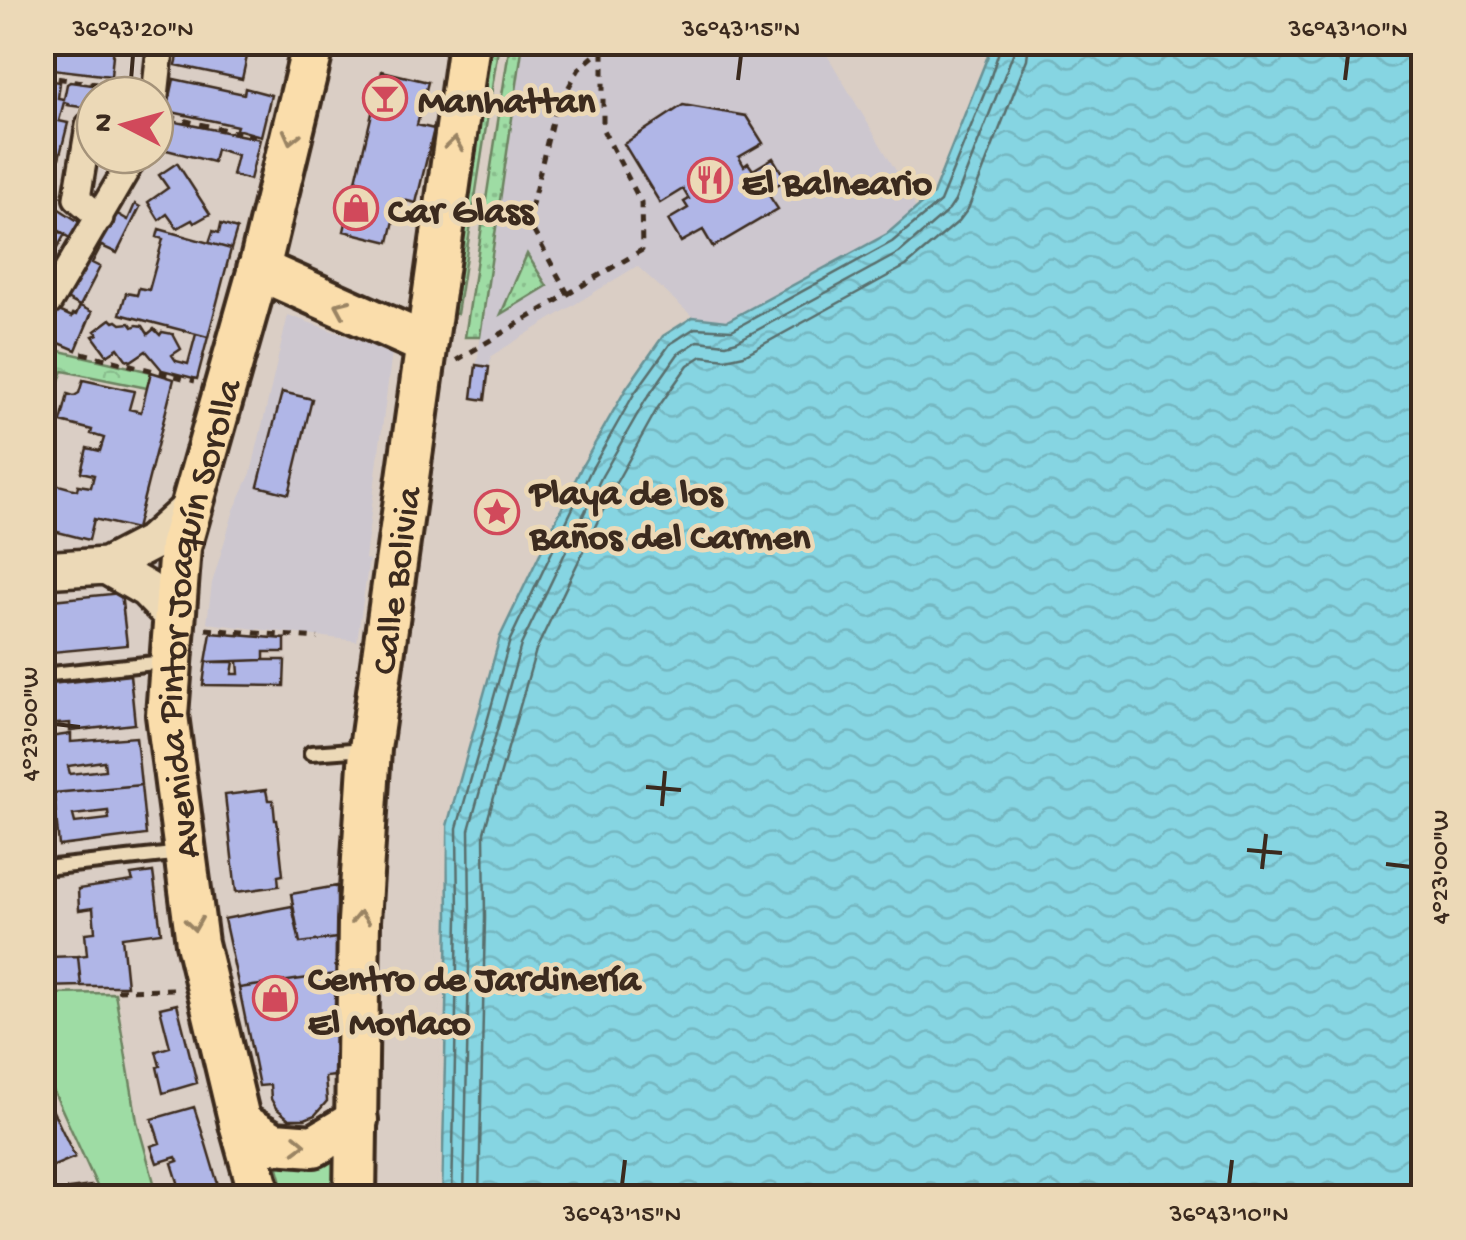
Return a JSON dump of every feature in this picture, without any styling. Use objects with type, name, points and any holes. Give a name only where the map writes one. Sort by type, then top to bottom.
[{"type":"main road","name":"Avenida Pintor Joaquín Sorolla","points":[[262,1198],[197,943],[167,716],[172,661],[189,624],[180,547],[258,270],[314,42]]},
{"type":"main road","name":"Calle Bolivia","points":[[356,1198],[360,921],[370,749],[438,355],[469,42]]},
{"type":"main road","points":[[258,270],[438,355]]},
{"type":"main road","points":[[42,570],[106,566],[152,542],[191,508]]},
{"type":"main road","points":[[106,566],[146,589],[189,624]]},
{"type":"main road","points":[[240,1123],[274,1143],[314,1146],[357,1120]]},
{"type":"street","points":[[157,75],[161,42]]},
{"type":"street","points":[[80,175],[76,198],[100,218]]},
{"type":"street","points":[[42,306],[124,175]]},
{"type":"lane","points":[[42,674],[172,661]]},
{"type":"lane","points":[[312,754],[352,750]]},
{"type":"lane","points":[[54,867],[185,853]]},
{"type":"path","points":[[568,294],[528,221],[554,113],[579,69],[610,42]]},
{"type":"path","points":[[438,355],[568,294],[642,250],[641,202],[602,130],[602,48]]},
{"type":"path","points":[[42,76],[75,81]]},
{"type":"path","points":[[177,119],[260,138]]},
{"type":"path","points":[[82,353],[197,382]]},
{"type":"path","points":[[189,624],[318,638]]},
{"type":"path","points":[[117,990],[171,990]]},
{"type":"shaded area","points":[[523,43],[820,43],[916,209],[887,234],[726,322],[693,317],[637,266],[491,356],[485,400],[472,398]]},
{"type":"shaded area","points":[[288,315],[392,352],[357,641],[207,623],[212,583],[234,510],[251,473]]},
{"type":"green space","points":[[491,43],[499,43],[457,314],[450,313]]},
{"type":"green space","points":[[510,43],[523,43],[480,337],[465,337]]},
{"type":"green space","points":[[527,254],[547,286],[501,314]]},
{"type":"green space","points":[[43,347],[151,372],[147,388],[63,371],[43,414]]},
{"type":"green space","points":[[115,993],[137,1121],[158,1197],[102,1197],[43,1068],[43,994]]},
{"type":"green space","points":[[345,1143],[344,1197],[286,1197],[276,1160]]},
{"type":"water","points":[[993,43],[1423,43],[1423,1197],[442,1198],[447,826],[500,637],[582,466],[626,389],[663,336],[693,317],[727,321],[887,234],[933,194]]},
{"type":"pier","points":[[443,820],[447,826],[441,1197],[437,1198]]},
{"type":"building","points":[[54,42],[114,44],[111,75],[52,69]]},
{"type":"building","points":[[186,42],[206,42],[248,52],[242,79],[176,65]]},
{"type":"building","points":[[242,42],[284,42],[282,52]]},
{"type":"building","points":[[382,71],[428,82],[417,125],[434,129],[416,203],[399,199],[389,242],[344,231]]},
{"type":"building","points":[[175,79],[244,94],[245,88],[271,95],[261,136],[236,129],[237,126],[175,113]]},
{"type":"building","points":[[46,80],[60,82],[58,98],[64,99],[67,84],[75,83],[75,106],[64,102],[59,121],[68,123],[49,198],[42,197],[42,94]]},
{"type":"building","points":[[683,105],[746,116],[763,143],[739,157],[744,166],[748,163],[753,170],[773,158],[786,180],[766,191],[778,209],[713,247],[703,230],[681,242],[668,220],[688,208],[684,202],[689,199],[683,189],[660,203],[624,144]]},
{"type":"building","points":[[175,122],[260,139],[250,180],[232,175],[237,155],[216,149],[213,162],[175,152]]},
{"type":"building","points":[[175,164],[210,214],[177,228],[167,214],[159,220],[148,202],[168,188],[159,175],[175,175]]},
{"type":"building","points":[[135,204],[140,207],[117,253],[95,243],[114,212],[128,220]]},
{"type":"building","points":[[56,207],[84,225],[73,240],[42,221]]},
{"type":"building","points":[[42,221],[65,234],[42,275]]},
{"type":"building","points":[[221,224],[237,229],[231,249],[209,243],[213,231],[219,233]]},
{"type":"building","points":[[159,229],[231,249],[208,337],[120,314],[126,293],[137,295],[139,288],[149,290],[163,239],[157,237]]},
{"type":"building","points":[[91,241],[101,246],[92,263],[100,267],[80,306],[63,297]]},
{"type":"building","points":[[80,306],[92,312],[76,350],[45,337],[57,310],[72,317]]},
{"type":"building","points":[[111,319],[133,327],[143,326],[148,334],[154,329],[160,335],[173,334],[181,349],[172,355],[176,361],[188,364],[196,334],[208,337],[197,379],[162,370],[146,351],[131,361],[118,348],[107,355],[93,336]]},
{"type":"building","points":[[476,365],[489,367],[485,400],[472,398]]},
{"type":"building","points":[[151,372],[174,379],[136,529],[94,519],[89,540],[42,528],[42,476],[47,482],[77,490],[78,485],[91,487],[94,475],[81,472],[87,448],[100,451],[104,438],[91,434],[92,430],[61,422],[68,394],[79,393],[83,380],[134,391],[129,409],[141,412]]},
{"type":"building","points":[[282,392],[312,399],[289,494],[258,486]]},
{"type":"building","points":[[121,593],[127,645],[42,653],[42,601]]},
{"type":"building","points":[[211,633],[285,639],[285,652],[264,652],[264,660],[206,662]]},
{"type":"building","points":[[285,660],[284,686],[203,685],[206,662],[234,662],[232,674],[239,674],[238,661]]},
{"type":"building","points":[[130,675],[135,724],[70,731],[70,723],[42,725],[42,685]]},
{"type":"building","points":[[71,734],[71,742],[136,737],[141,785],[54,793],[49,737]],"holes":[[[104,761],[105,770],[70,774],[68,766]]]},
{"type":"building","points":[[141,785],[146,835],[59,846],[54,793]],"holes":[[[108,811],[109,819],[75,823],[73,815]]]},
{"type":"building","points":[[266,790],[268,800],[273,800],[277,820],[283,875],[278,876],[279,886],[236,892],[225,795]]},
{"type":"building","points":[[48,869],[50,957],[78,956],[81,986],[42,987],[42,870]]},
{"type":"building","points":[[153,872],[161,932],[122,937],[127,986],[81,986],[78,956],[87,955],[85,933],[95,932],[93,908],[79,910],[78,889],[133,881],[131,875]]},
{"type":"building","points":[[337,886],[337,938],[300,943],[291,894]]},
{"type":"building","points":[[292,906],[300,943],[337,938],[336,974],[239,988],[224,919]]},
{"type":"building","points":[[336,974],[335,1076],[325,1077],[327,1101],[315,1115],[289,1119],[276,1108],[270,1085],[259,1086],[239,988]]},
{"type":"building","points":[[177,1004],[197,1083],[163,1093],[156,1051],[170,1047],[160,1008]]},
{"type":"building","points":[[50,1105],[75,1157],[47,1169],[42,1160],[42,1109]]},
{"type":"building","points":[[194,1107],[222,1198],[183,1198],[172,1163],[178,1161],[176,1157],[157,1163],[151,1146],[160,1143],[152,1119]]},
{"type":"building","points":[[92,1186],[94,1198],[69,1198],[68,1189]]},
{"type":"place","name":"Manhattan","points":[[385,98]]},
{"type":"place","name":"El Balneario","points":[[710,180]]},
{"type":"place","name":"Car Glass","points":[[356,208]]},
{"type":"place","name":"Playa de los Baños del Carmen","points":[[497,512]]},
{"type":"place","name":"Centro de Jardinería El Morlaco","points":[[275,998]]}]
